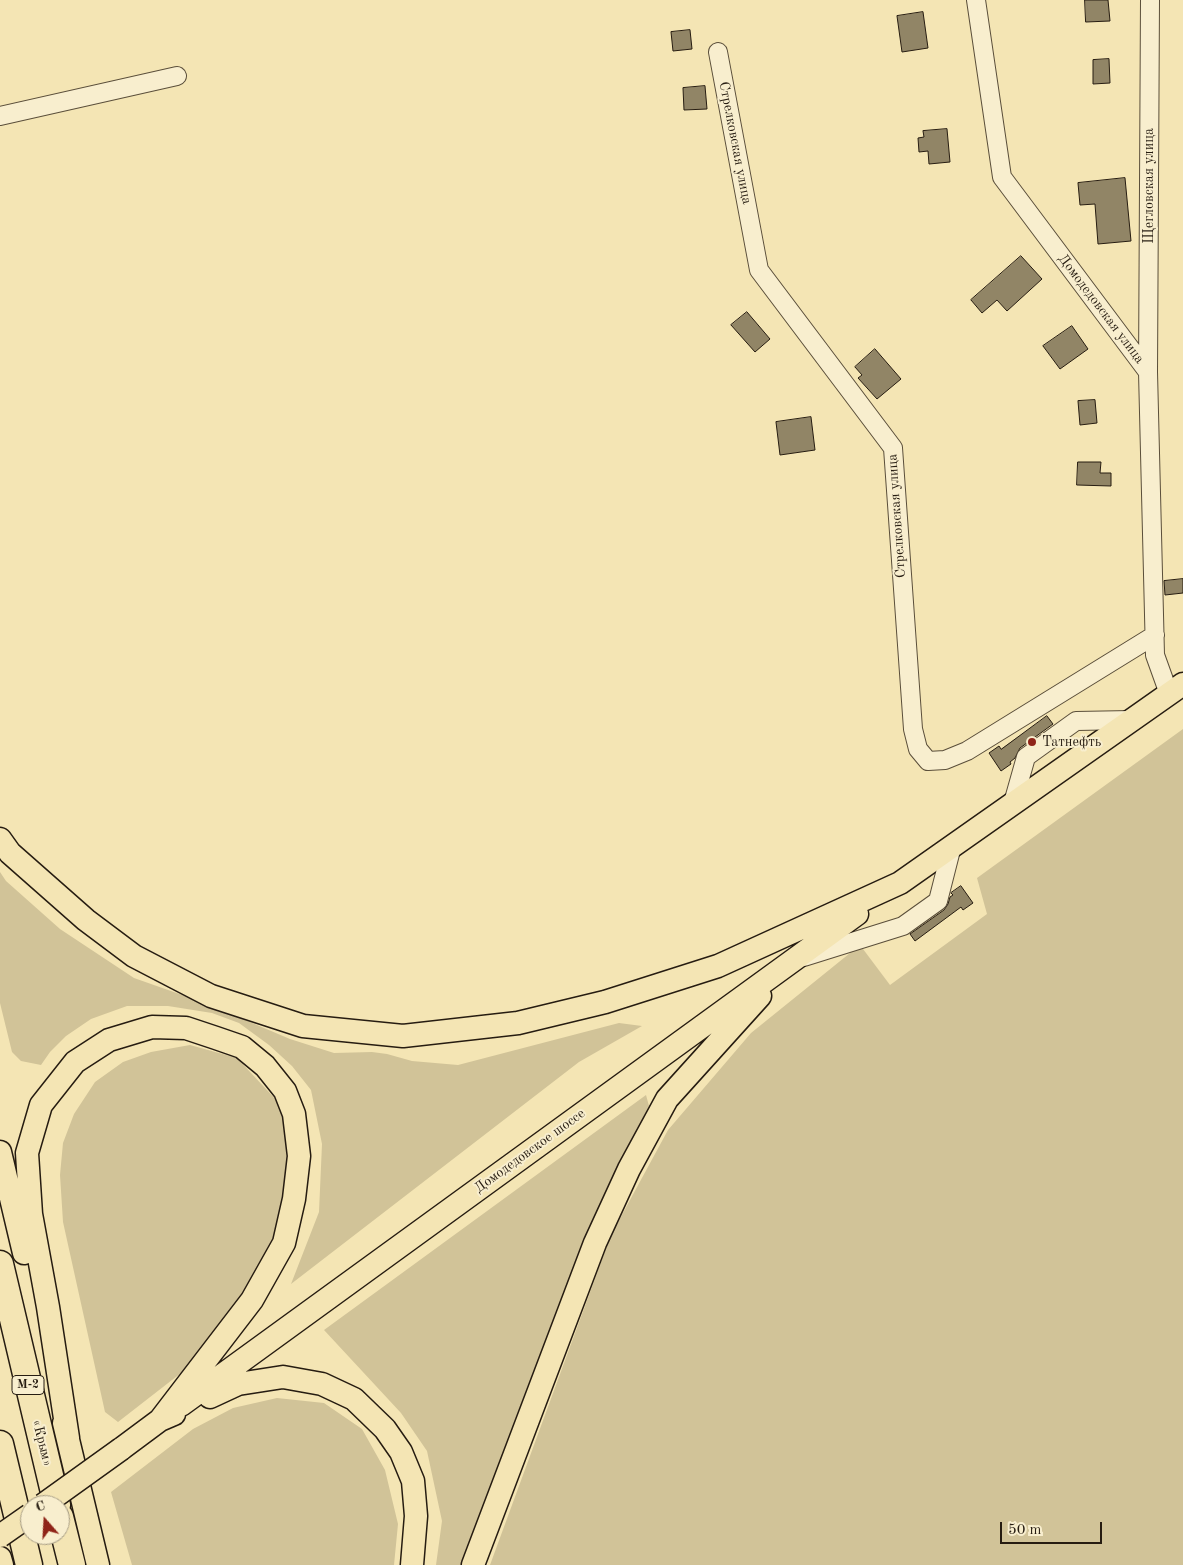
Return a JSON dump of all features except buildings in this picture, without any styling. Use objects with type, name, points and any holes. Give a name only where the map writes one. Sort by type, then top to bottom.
[{"type":"highway","name":"«Крым»","points":[[0,1264],[55,1495]]},
{"type":"highway","points":[[0,1444],[29,1565]]},
{"type":"highway","points":[[67,1545],[72,1565]]},
{"type":"main road","points":[[0,839],[10,853],[86,920],[134,956],[211,996],[303,1026],[403,1036],[518,1023],[605,1002],[718,966],[900,883],[1176,689]]},
{"type":"main road","name":"Домодедовское шоссе","points":[[160,1420],[791,960],[900,883]]},
{"type":"main road","points":[[472,1565],[595,1243],[629,1169],[667,1099],[791,960]]},
{"type":"main road","points":[[68,1438],[48,1307],[31,1214],[27,1153],[41,1105],[75,1062],[108,1040],[152,1027],[186,1028],[216,1038],[242,1047],[265,1066],[285,1091],[294,1114],[299,1156],[294,1198],[284,1243],[252,1300],[160,1420]]},
{"type":"main road","points":[[0,1152],[98,1565]]},
{"type":"main road","points":[[57,1495],[160,1420],[238,1384],[283,1377],[322,1384],[354,1399],[385,1429],[400,1452],[413,1480],[416,1516],[412,1565]]},
{"type":"main road","points":[[81,1496],[108,1565]]},
{"type":"main road","points":[[0,1536],[20,1522]]},
{"type":"main road","points":[[0,1558],[2,1565]]},
{"type":"street","name":"Домодедовская улица","points":[[976,0],[1002,178],[1148,372],[1155,655],[1176,689]]},
{"type":"street","name":"Щегловская улица","points":[[1148,372],[1150,0]]},
{"type":"street","name":"Стрелковская улица","points":[[718,52],[759,270],[893,448],[913,729],[918,749],[928,761],[945,760],[968,751],[1155,635]]},
{"type":"street","points":[[0,116],[176,76]]},
{"type":"street","points":[[1013,803],[1026,757],[1076,721],[1131,720]]},
{"type":"street","points":[[791,960],[903,926],[938,901],[952,846]]},
{"type":"shaded area","points":[[1183,729],[1183,1565],[490,1565],[611,1235],[668,1130],[751,1033],[860,945],[890,985],[987,914],[977,878]]},
{"type":"shaded area","points":[[0,872],[6,881],[60,929],[134,978],[205,1003],[290,1039],[334,1053],[372,1052],[412,1061],[458,1065],[619,1023],[642,1026],[579,1062],[291,1284],[319,1212],[322,1144],[311,1090],[292,1066],[269,1045],[239,1023],[212,1013],[168,1006],[127,1006],[91,1019],[66,1036],[50,1052],[41,1065],[21,1061],[12,1052],[0,1003]]},
{"type":"shaded area","points":[[190,1045],[237,1058],[280,1104],[289,1151],[286,1219],[256,1278],[190,1366],[118,1422],[105,1412],[63,1222],[60,1175],[63,1143],[74,1114],[95,1082],[123,1062],[151,1052]]},
{"type":"shaded area","points":[[646,1095],[649,1106],[599,1207],[464,1565],[436,1565],[442,1521],[427,1451],[401,1413],[324,1330]]},
{"type":"shaded area","points":[[277,1398],[324,1403],[362,1429],[385,1470],[398,1524],[394,1565],[132,1565],[111,1492],[193,1429],[233,1408]]},
{"type":"place","name":"Татнефть","points":[[1032,742]]}]
